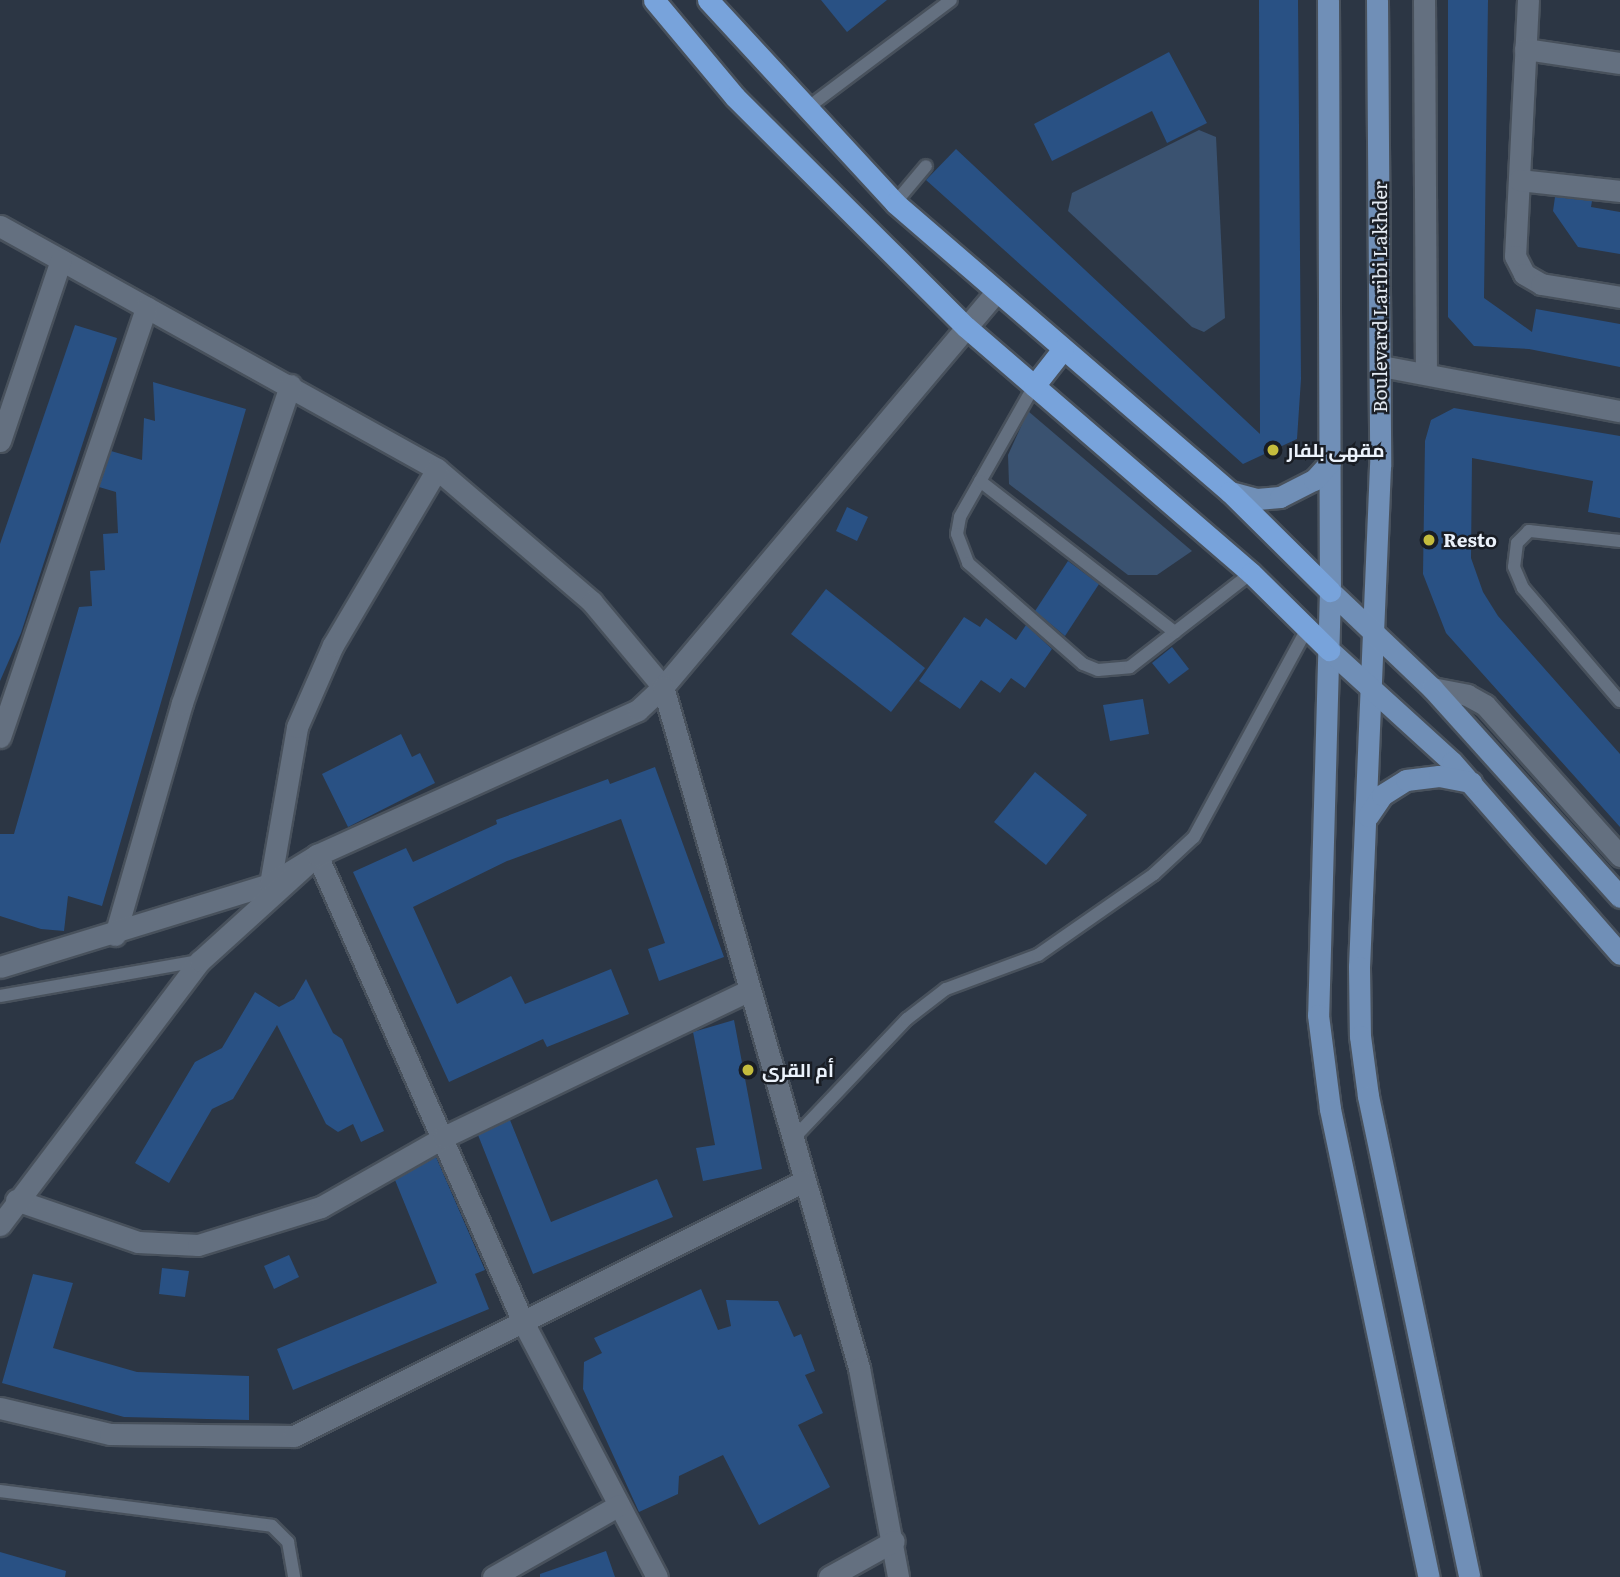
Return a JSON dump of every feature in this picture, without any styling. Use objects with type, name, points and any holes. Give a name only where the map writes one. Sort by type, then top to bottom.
[{"type":"highway","points":[[708,0],[895,203],[1230,492],[1330,591]]},
{"type":"highway","points":[[659,2],[735,97],[965,327],[1251,573],[1328,650]]},
{"type":"highway","points":[[1034,386],[1063,349]]},
{"type":"main road","points":[[1328,0],[1330,591],[1318,1015],[1333,1123],[1429,1577]]},
{"type":"main road","name":"Boulevard Laribi Lakhder","points":[[1377,0],[1381,366],[1376,635],[1359,967],[1361,1048],[1469,1577]]},
{"type":"main road","points":[[1230,492],[1257,499],[1280,497],[1305,486],[1330,462]]},
{"type":"main road","points":[[1330,591],[1432,688],[1620,897]]},
{"type":"main road","points":[[1328,650],[1471,782],[1620,954]]},
{"type":"main road","points":[[1366,821],[1382,795],[1406,780],[1439,776],[1471,782]]},
{"type":"street","points":[[1424,0],[1426,373]]},
{"type":"street","points":[[1528,0],[1515,256],[1524,274],[1541,284],[1620,297]]},
{"type":"street","points":[[1525,49],[1620,63]]},
{"type":"street","points":[[1519,180],[1620,191]]},
{"type":"street","points":[[0,226],[437,468],[592,602],[663,687],[859,1368],[894,1541],[898,1577]]},
{"type":"street","points":[[0,441],[61,260]]},
{"type":"street","points":[[0,967],[115,935],[270,884],[317,855],[638,710],[663,687],[997,291]]},
{"type":"street","points":[[0,737],[146,307]]},
{"type":"street","points":[[1381,366],[1620,411]]},
{"type":"street","points":[[115,935],[182,703],[290,385]]},
{"type":"street","points":[[270,884],[297,727],[333,645],[437,468]]},
{"type":"street","points":[[1432,688],[1467,695],[1485,705],[1620,856]]},
{"type":"street","points":[[0,1225],[16,1200],[200,961],[317,855]]},
{"type":"street","points":[[317,855],[444,1137],[523,1322],[657,1577]]},
{"type":"street","points":[[16,1200],[138,1242],[198,1245],[320,1207],[444,1137],[749,990]]},
{"type":"street","points":[[0,1408],[110,1434],[294,1436],[804,1181]]},
{"type":"street","points":[[493,1577],[619,1505]]},
{"type":"street","points":[[829,1577],[894,1541]]},
{"type":"lane","points":[[806,109],[951,0]]},
{"type":"lane","points":[[895,203],[926,166]]},
{"type":"lane","points":[[1034,386],[960,517],[957,534],[968,563],[1083,664],[1098,670],[1130,667],[1251,573]]},
{"type":"lane","points":[[980,481],[1175,632]]},
{"type":"lane","points":[[1620,541],[1529,531],[1517,543],[1514,567],[1523,588],[1620,701]]},
{"type":"lane","points":[[792,1140],[907,1019],[946,989],[1038,955],[1154,874],[1194,837],[1307,629]]},
{"type":"lane","points":[[0,996],[200,961]]},
{"type":"lane","points":[[0,1491],[272,1526],[288,1542],[294,1577]]},
{"type":"shaded area","points":[[1199,130],[1216,137],[1225,318],[1204,332],[1192,327],[1068,211],[1072,193]]},
{"type":"shaded area","points":[[1028,411],[1192,551],[1157,575],[1128,575],[1009,484],[1008,455]]},
{"type":"building","points":[[821,0],[887,0],[847,32]]},
{"type":"building","points":[[1259,0],[1298,0],[1301,379],[1297,439],[1243,464],[926,180],[956,149],[1260,434]]},
{"type":"building","points":[[1448,0],[1488,0],[1484,298],[1532,332],[1536,309],[1620,324],[1620,367],[1529,349],[1474,346],[1448,317]]},
{"type":"building","points":[[1169,52],[1207,123],[1167,143],[1152,111],[1052,161],[1034,124]]},
{"type":"building","points":[[1555,197],[1592,201],[1591,207],[1620,212],[1620,254],[1578,247],[1553,211]]},
{"type":"building","points":[[75,325],[117,338],[21,633],[0,681],[0,544]]},
{"type":"building","points":[[153,382],[246,409],[102,906],[68,896],[64,931],[41,929],[0,916],[0,834],[14,834],[79,607],[92,606],[90,571],[105,570],[103,534],[118,533],[116,492],[99,487],[111,451],[142,460],[144,418],[155,421]]},
{"type":"building","points":[[1454,408],[1620,436],[1620,518],[1588,512],[1593,481],[1472,458],[1471,558],[1483,592],[1498,616],[1620,754],[1620,827],[1446,633],[1423,574],[1425,441],[1431,420]]},
{"type":"building","points":[[847,507],[868,517],[857,541],[836,531]]},
{"type":"building","points":[[1068,561],[1099,584],[1065,636],[1035,611]]},
{"type":"building","points":[[826,589],[925,668],[891,712],[791,634]]},
{"type":"building","points":[[964,617],[980,627],[986,618],[1016,640],[1026,625],[1052,649],[1025,688],[1011,678],[1000,693],[981,680],[960,709],[919,681]]},
{"type":"building","points":[[1172,647],[1189,669],[1169,684],[1152,663]]},
{"type":"building","points":[[1143,699],[1149,734],[1110,741],[1103,705]]},
{"type":"building","points":[[401,734],[412,757],[420,753],[435,783],[348,827],[322,774]]},
{"type":"building","points":[[655,767],[724,957],[659,981],[648,949],[665,943],[621,819],[507,861],[413,907],[457,1004],[511,976],[525,1004],[611,969],[629,1014],[547,1047],[543,1039],[449,1082],[353,872],[406,848],[413,862],[497,824],[496,820],[608,779],[610,784]]},
{"type":"building","points":[[1035,772],[1087,815],[1046,865],[994,822]]},
{"type":"building","points":[[306,979],[333,1033],[342,1039],[384,1131],[361,1142],[353,1124],[338,1132],[326,1124],[277,1025],[233,1099],[212,1109],[169,1183],[135,1163],[195,1062],[222,1048],[255,992],[279,1007],[294,999]]},
{"type":"building","points":[[734,1020],[762,1169],[703,1181],[696,1148],[715,1145],[693,1032]]},
{"type":"building","points":[[510,1120],[551,1222],[657,1179],[673,1217],[533,1274],[478,1135]]},
{"type":"building","points":[[436,1157],[485,1270],[475,1274],[489,1309],[293,1390],[277,1349],[437,1283],[395,1180]]},
{"type":"building","points":[[289,1255],[299,1277],[274,1289],[264,1266]]},
{"type":"building","points":[[162,1268],[189,1271],[185,1297],[159,1294]]},
{"type":"building","points":[[33,1274],[73,1283],[53,1348],[137,1372],[249,1376],[249,1420],[124,1417],[2,1383]]},
{"type":"building","points":[[701,1289],[718,1330],[731,1326],[726,1300],[778,1301],[794,1337],[801,1334],[815,1371],[805,1375],[823,1413],[798,1425],[830,1487],[759,1525],[723,1455],[679,1476],[678,1494],[639,1512],[583,1389],[584,1362],[602,1353],[594,1338]]},
{"type":"building","points":[[606,1551],[615,1577],[540,1577],[540,1574]]},
{"type":"building","points":[[0,1552],[66,1571],[65,1577],[0,1577]]},
{"type":"place","name":"مقهى بلفار","points":[[1273,450]]},
{"type":"place","name":"Resto","points":[[1429,540]]},
{"type":"place","name":"أم القرى","points":[[748,1070]]}]
